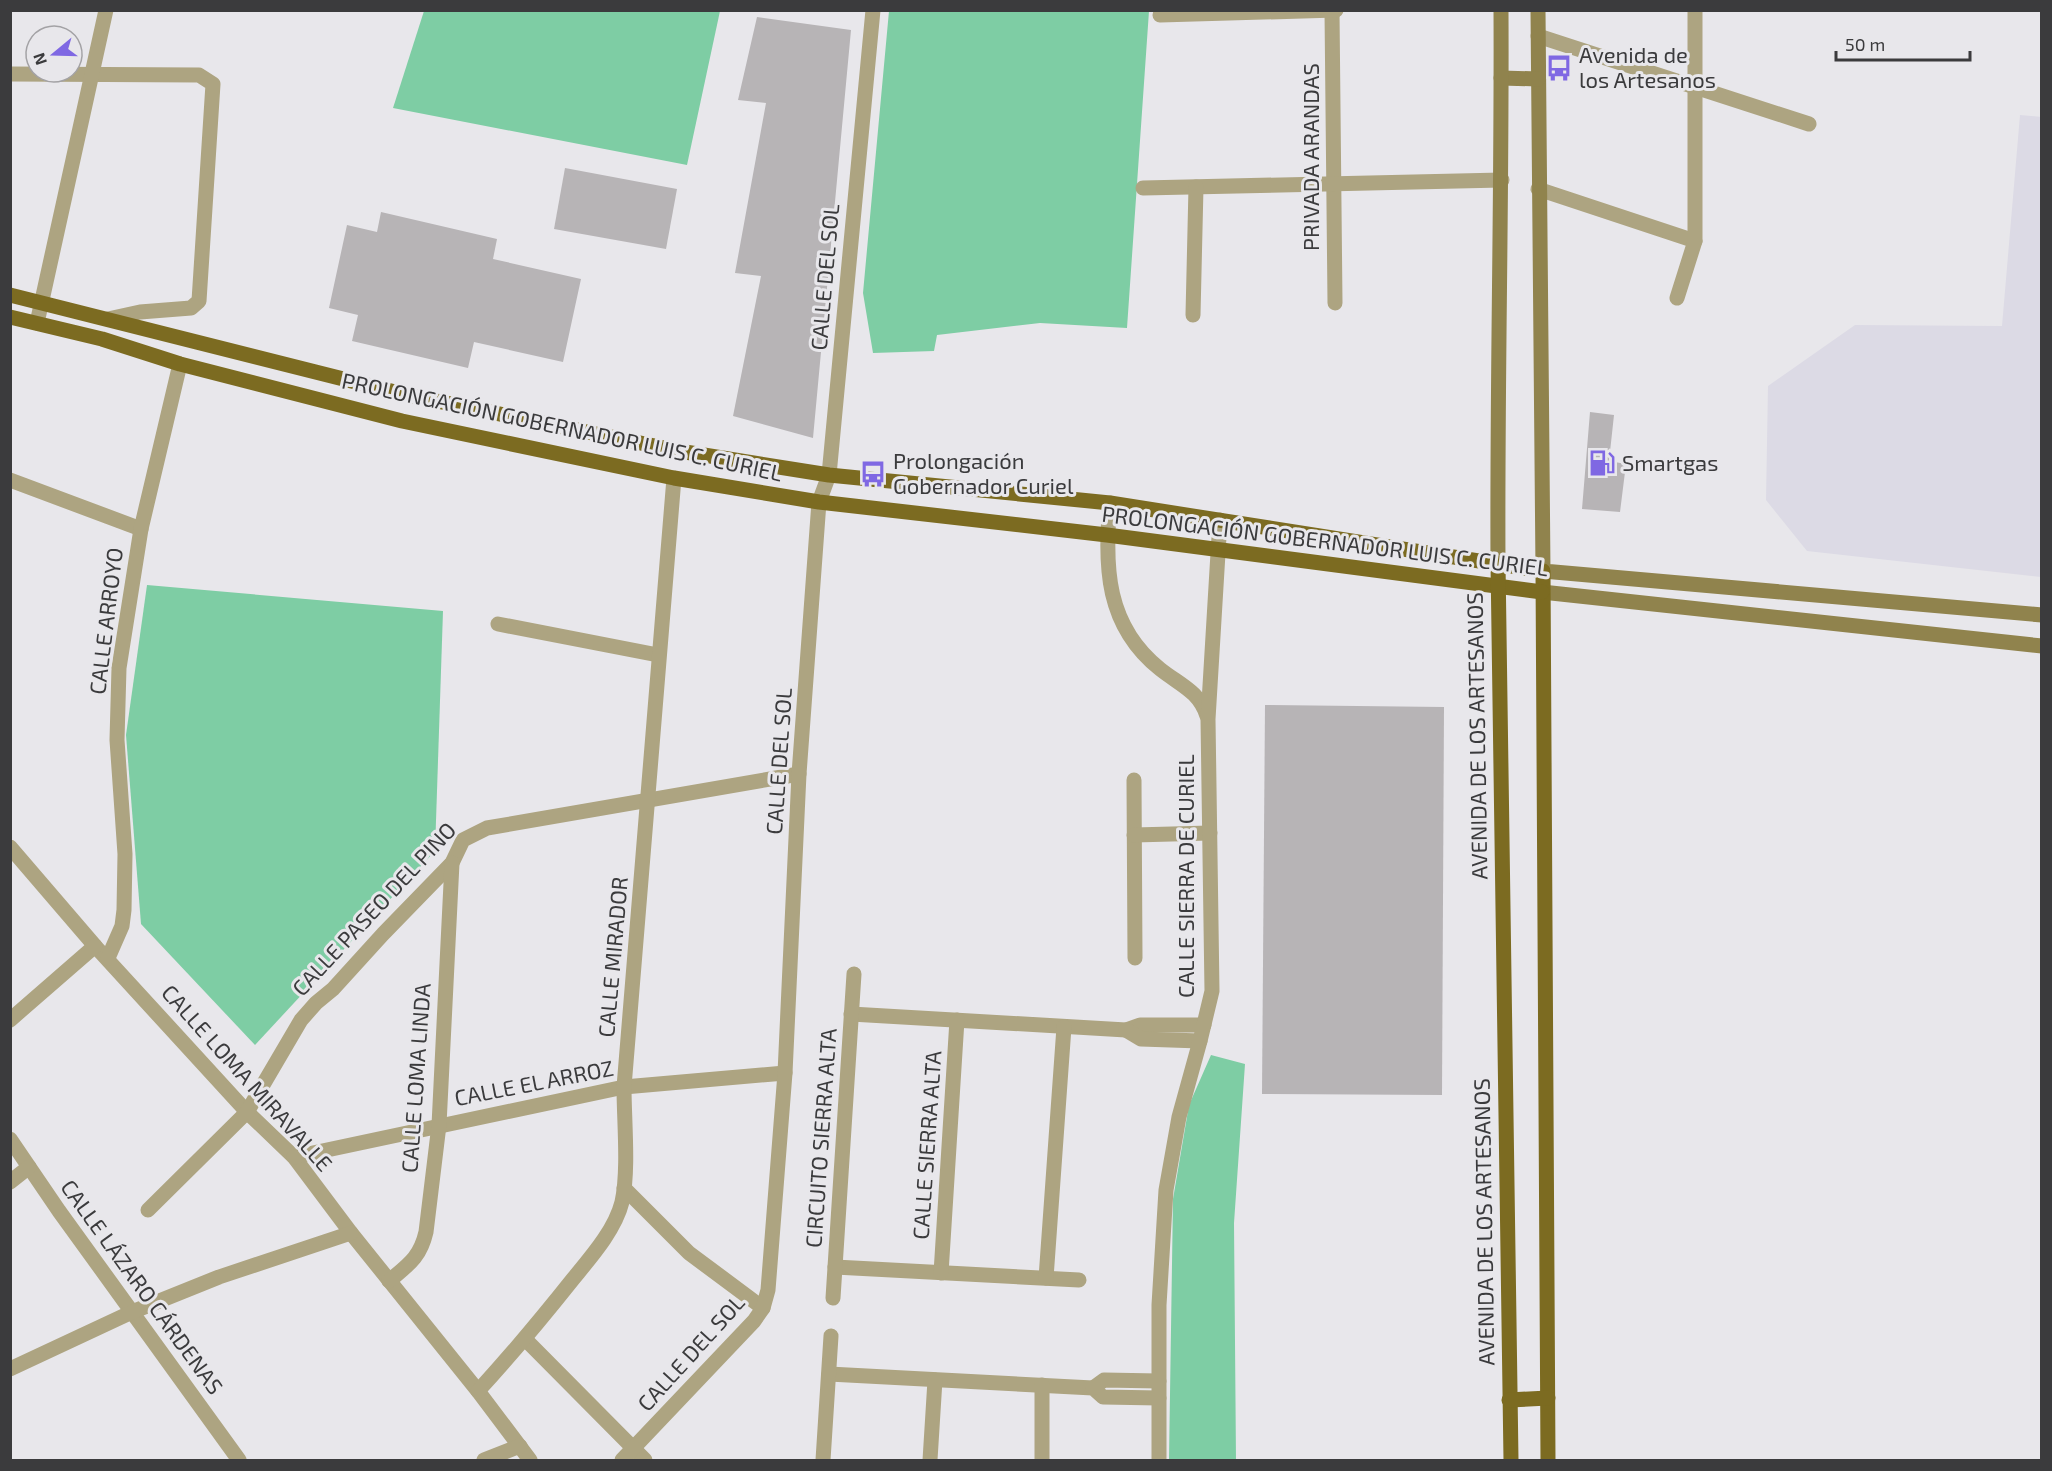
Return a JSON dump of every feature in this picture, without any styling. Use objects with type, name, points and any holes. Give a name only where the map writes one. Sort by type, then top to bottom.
[{"type":"main road","name":"PROLONGACIÓN GOBERNADOR LUIS C. CURIEL","points":[[10,295],[403,394],[679,451],[829,475],[1110,503],[1543,571]]},
{"type":"main road","name":"PROLONGACIÓN GOBERNADOR LUIS C. CURIEL","points":[[10,317],[102,339],[180,364],[402,421],[674,478],[819,502],[1107,535],[1542,592]]},
{"type":"main road","name":"AVENIDA DE LOS ARTESANOS","points":[[1498,563],[1511,1461]]},
{"type":"main road","points":[[1543,571],[1548,1461]]},
{"type":"main road","points":[[1509,1400],[1548,1398]]},
{"type":"street","points":[[37,323],[106,10]]},
{"type":"street","name":"CALLE DEL SOL","points":[[622,1461],[754,1321],[764,1308],[768,1290],[785,1073],[799,774],[819,502],[829,475],[873,10]]},
{"type":"street","name":"AVENIDA DE LOS ARTESANOS","points":[[1498,563],[1497,412],[1502,180],[1501,10]]},
{"type":"street","points":[[1538,10],[1543,571]]},
{"type":"street","points":[[1677,298],[1695,241],[1695,10]]},
{"type":"street","points":[[1160,15],[1334,11]]},
{"type":"street","name":"PRIVADA ARANDAS","points":[[1334,11],[1335,303]]},
{"type":"street","points":[[1538,36],[1809,124]]},
{"type":"street","points":[[10,74],[199,75],[213,84],[199,301],[191,308],[140,312],[108,319]]},
{"type":"street","points":[[1502,78],[1538,79]]},
{"type":"street","points":[[1143,188],[1502,180]]},
{"type":"street","points":[[1193,315],[1196,187]]},
{"type":"street","points":[[1538,189],[1695,241]]},
{"type":"street","name":"CALLE ARROYO","points":[[108,958],[122,926],[124,910],[125,854],[117,740],[119,668],[141,529],[180,364]]},
{"type":"street","name":"CALLE MIRADOR","points":[[477,1391],[525,1340],[594,1253],[617,1214],[624,1188],[624,1087],[674,478]]},
{"type":"street","points":[[10,480],[141,529]]},
{"type":"street","name":"CALLE SIERRA DE CURIEL","points":[[1110,503],[1107,535],[1110,580],[1122,625],[1135,645],[1150,661],[1199,697],[1209,719]]},
{"type":"street","name":"CALLE SIERRA DE CURIEL","points":[[1159,1461],[1159,1305],[1166,1190],[1179,1118],[1212,991],[1209,719],[1220,520]]},
{"type":"street","name":"PROLONGACIÓN GOBERNADOR LUIS C. CURIEL","points":[[1543,571],[2042,615]]},
{"type":"street","name":"PROLONGACIÓN GOBERNADOR LUIS C. CURIEL","points":[[1542,592],[2042,646]]},
{"type":"street","points":[[498,624],[658,655]]},
{"type":"street","name":"CALLE PASEO DEL PINO","points":[[148,1210],[247,1112],[301,1020],[452,863],[463,840],[487,828],[799,774]]},
{"type":"street","points":[[1134,780],[1136,958]]},
{"type":"street","points":[[1134,835],[1210,833]]},
{"type":"street","name":"CALLE LOMA MIRAVALLE","points":[[10,847],[95,946],[247,1112],[294,1157],[530,1461]]},
{"type":"street","name":"CALLE LOMA LINDA","points":[[388,1281],[414,1260],[422,1247],[426,1232],[439,1125],[452,863]]},
{"type":"street","points":[[10,1020],[95,946]]},
{"type":"street","points":[[851,1014],[854,974]]},
{"type":"street","name":"CIRCUITO SIERRA ALTA","points":[[1079,1280],[835,1267],[851,1014],[1126,1030],[1140,1025],[1204,1025]]},
{"type":"street","name":"CALLE SIERRA ALTA","points":[[941,1273],[957,1020]]},
{"type":"street","points":[[1046,1278],[1064,1026]]},
{"type":"street","name":"CIRCUITO SIERRA ALTA","points":[[1126,1030],[1141,1039],[1200,1041]]},
{"type":"street","name":"CALLE EL ARROZ","points":[[294,1157],[624,1087],[785,1073]]},
{"type":"street","name":"CALLE LÁZARO CÁRDENAS","points":[[10,1139],[239,1461]]},
{"type":"street","points":[[10,1182],[29,1167]]},
{"type":"street","points":[[624,1188],[689,1253],[764,1308]]},
{"type":"street","points":[[12,1366],[132,1312],[219,1277],[351,1233]]},
{"type":"street","points":[[833,1298],[835,1267]]},
{"type":"street","points":[[823,1461],[831,1336]]},
{"type":"street","points":[[525,1340],[645,1461]]},
{"type":"street","points":[[829,1374],[1093,1388],[1103,1397],[1159,1398]]},
{"type":"street","points":[[930,1461],[935,1380]]},
{"type":"street","points":[[1093,1388],[1104,1380],[1159,1381]]},
{"type":"street","points":[[1041,1461],[1042,1385]]},
{"type":"street","points":[[484,1461],[520,1446]]},
{"type":"shaded area","points":[[2020,115],[2042,117],[2041,577],[1807,551],[1766,500],[1768,386],[1855,325],[2002,326]]},
{"type":"green space","points":[[424,11],[720,11],[687,165],[393,108]]},
{"type":"green space","points":[[889,11],[1149,11],[1127,328],[1040,323],[937,335],[934,351],[873,353],[863,293]]},
{"type":"green space","points":[[147,585],[443,611],[435,851],[255,1045],[141,924],[126,735]]},
{"type":"green space","points":[[1211,1055],[1245,1064],[1234,1223],[1236,1460],[1169,1460],[1173,1199],[1189,1105]]},
{"type":"building","points":[[757,17],[851,30],[813,438],[733,416],[761,276],[735,273],[766,103],[738,100]]},
{"type":"building","points":[[565,168],[677,189],[666,249],[554,229]]},
{"type":"building","points":[[381,212],[497,239],[493,259],[581,279],[563,362],[474,342],[468,368],[352,341],[358,315],[329,308],[347,225],[377,232]]},
{"type":"building","name":"Smartgas","points":[[1590,412],[1614,415],[1609,461],[1626,464],[1620,512],[1582,509]]},
{"type":"building","points":[[1265,705],[1444,707],[1442,1095],[1262,1094]]},
{"type":"place","name":"Avenida de los Artesanos","points":[[1559,68]]},
{"type":"place","name":"Smartgas","points":[[1602,463]]},
{"type":"place","name":"Prolongación Gobernador Curiel","points":[[873,474]]}]
